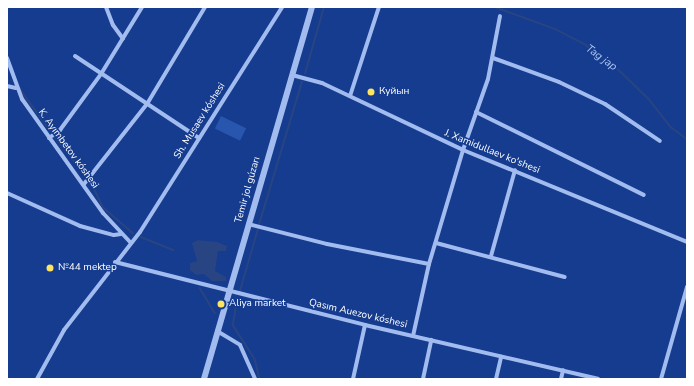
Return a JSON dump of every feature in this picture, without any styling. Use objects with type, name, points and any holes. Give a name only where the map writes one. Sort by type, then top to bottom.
[{"type":"street","points":[[106,7],[113,25],[123,39]]},
{"type":"street","points":[[49,138],[60,130],[100,74],[142,7]]},
{"type":"street","points":[[84,184],[147,104],[205,7]]},
{"type":"street","name":"Sh. Musaev kóshesi","points":[[37,379],[64,330],[130,242],[140,232],[282,7]]},
{"type":"street","name":"Temir jol gúzarı","points":[[204,379],[228,291],[312,7]]},
{"type":"street","points":[[350,96],[379,7]]},
{"type":"street","points":[[413,336],[429,264],[463,150],[493,58],[500,16]]},
{"type":"street","points":[[75,56],[100,74],[199,138]]},
{"type":"street","name":"K. Ayımbetov kóshesi","points":[[7,58],[16,88],[49,138],[121,234],[130,242]]},
{"type":"street","points":[[493,58],[559,82],[605,104],[660,141]]},
{"type":"street","name":"J. Xamidullaev ko'shesi","points":[[292,75],[322,83],[463,150],[515,170],[687,242]]},
{"type":"street","points":[[7,86],[16,88]]},
{"type":"street","points":[[476,112],[644,195]]},
{"type":"street","points":[[491,256],[515,170]]},
{"type":"street","points":[[7,193],[80,226],[114,235],[121,234]]},
{"type":"street","points":[[248,224],[327,244],[429,264]]},
{"type":"street","points":[[436,243],[491,256],[566,277]]},
{"type":"street","name":"Qasım Auezov kóshesi","points":[[115,262],[365,325],[598,379]]},
{"type":"street","points":[[661,379],[687,287]]},
{"type":"street","points":[[353,379],[365,325]]},
{"type":"street","points":[[217,331],[240,345],[255,379]]},
{"type":"street","points":[[423,379],[431,340]]},
{"type":"street","points":[[496,379],[501,357]]},
{"type":"street","points":[[562,379],[563,370]]},
{"type":"shaded area","points":[[221,116],[246,128],[240,141],[215,129]]},
{"type":"shaded area","points":[[198,240],[217,242],[227,246],[226,251],[218,251],[215,271],[226,277],[226,281],[212,281],[204,274],[196,275],[190,270],[190,263],[197,261],[192,243]]},
{"type":"waterway","points":[[305,74],[324,7]]},
{"type":"waterway","name":"Tag jap","points":[[495,7],[555,29],[586,45],[619,70],[649,99],[671,127],[687,139]]},
{"type":"waterway","points":[[259,225],[302,82]]},
{"type":"waterway","points":[[20,89],[50,130]]},
{"type":"waterway","points":[[55,137],[86,176]]},
{"type":"waterway","points":[[91,182],[103,207],[133,233]]},
{"type":"waterway","points":[[240,291],[258,229]]},
{"type":"waterway","points":[[141,237],[174,250]]},
{"type":"waterway","points":[[200,288],[215,313]]},
{"type":"waterway","points":[[238,298],[233,325],[255,359],[260,379]]},
{"type":"place","name":"Куйын","points":[[371,92]]},
{"type":"place","name":"№44 mektep","points":[[50,268]]},
{"type":"place","name":"Aliya market","points":[[221,304]]}]
